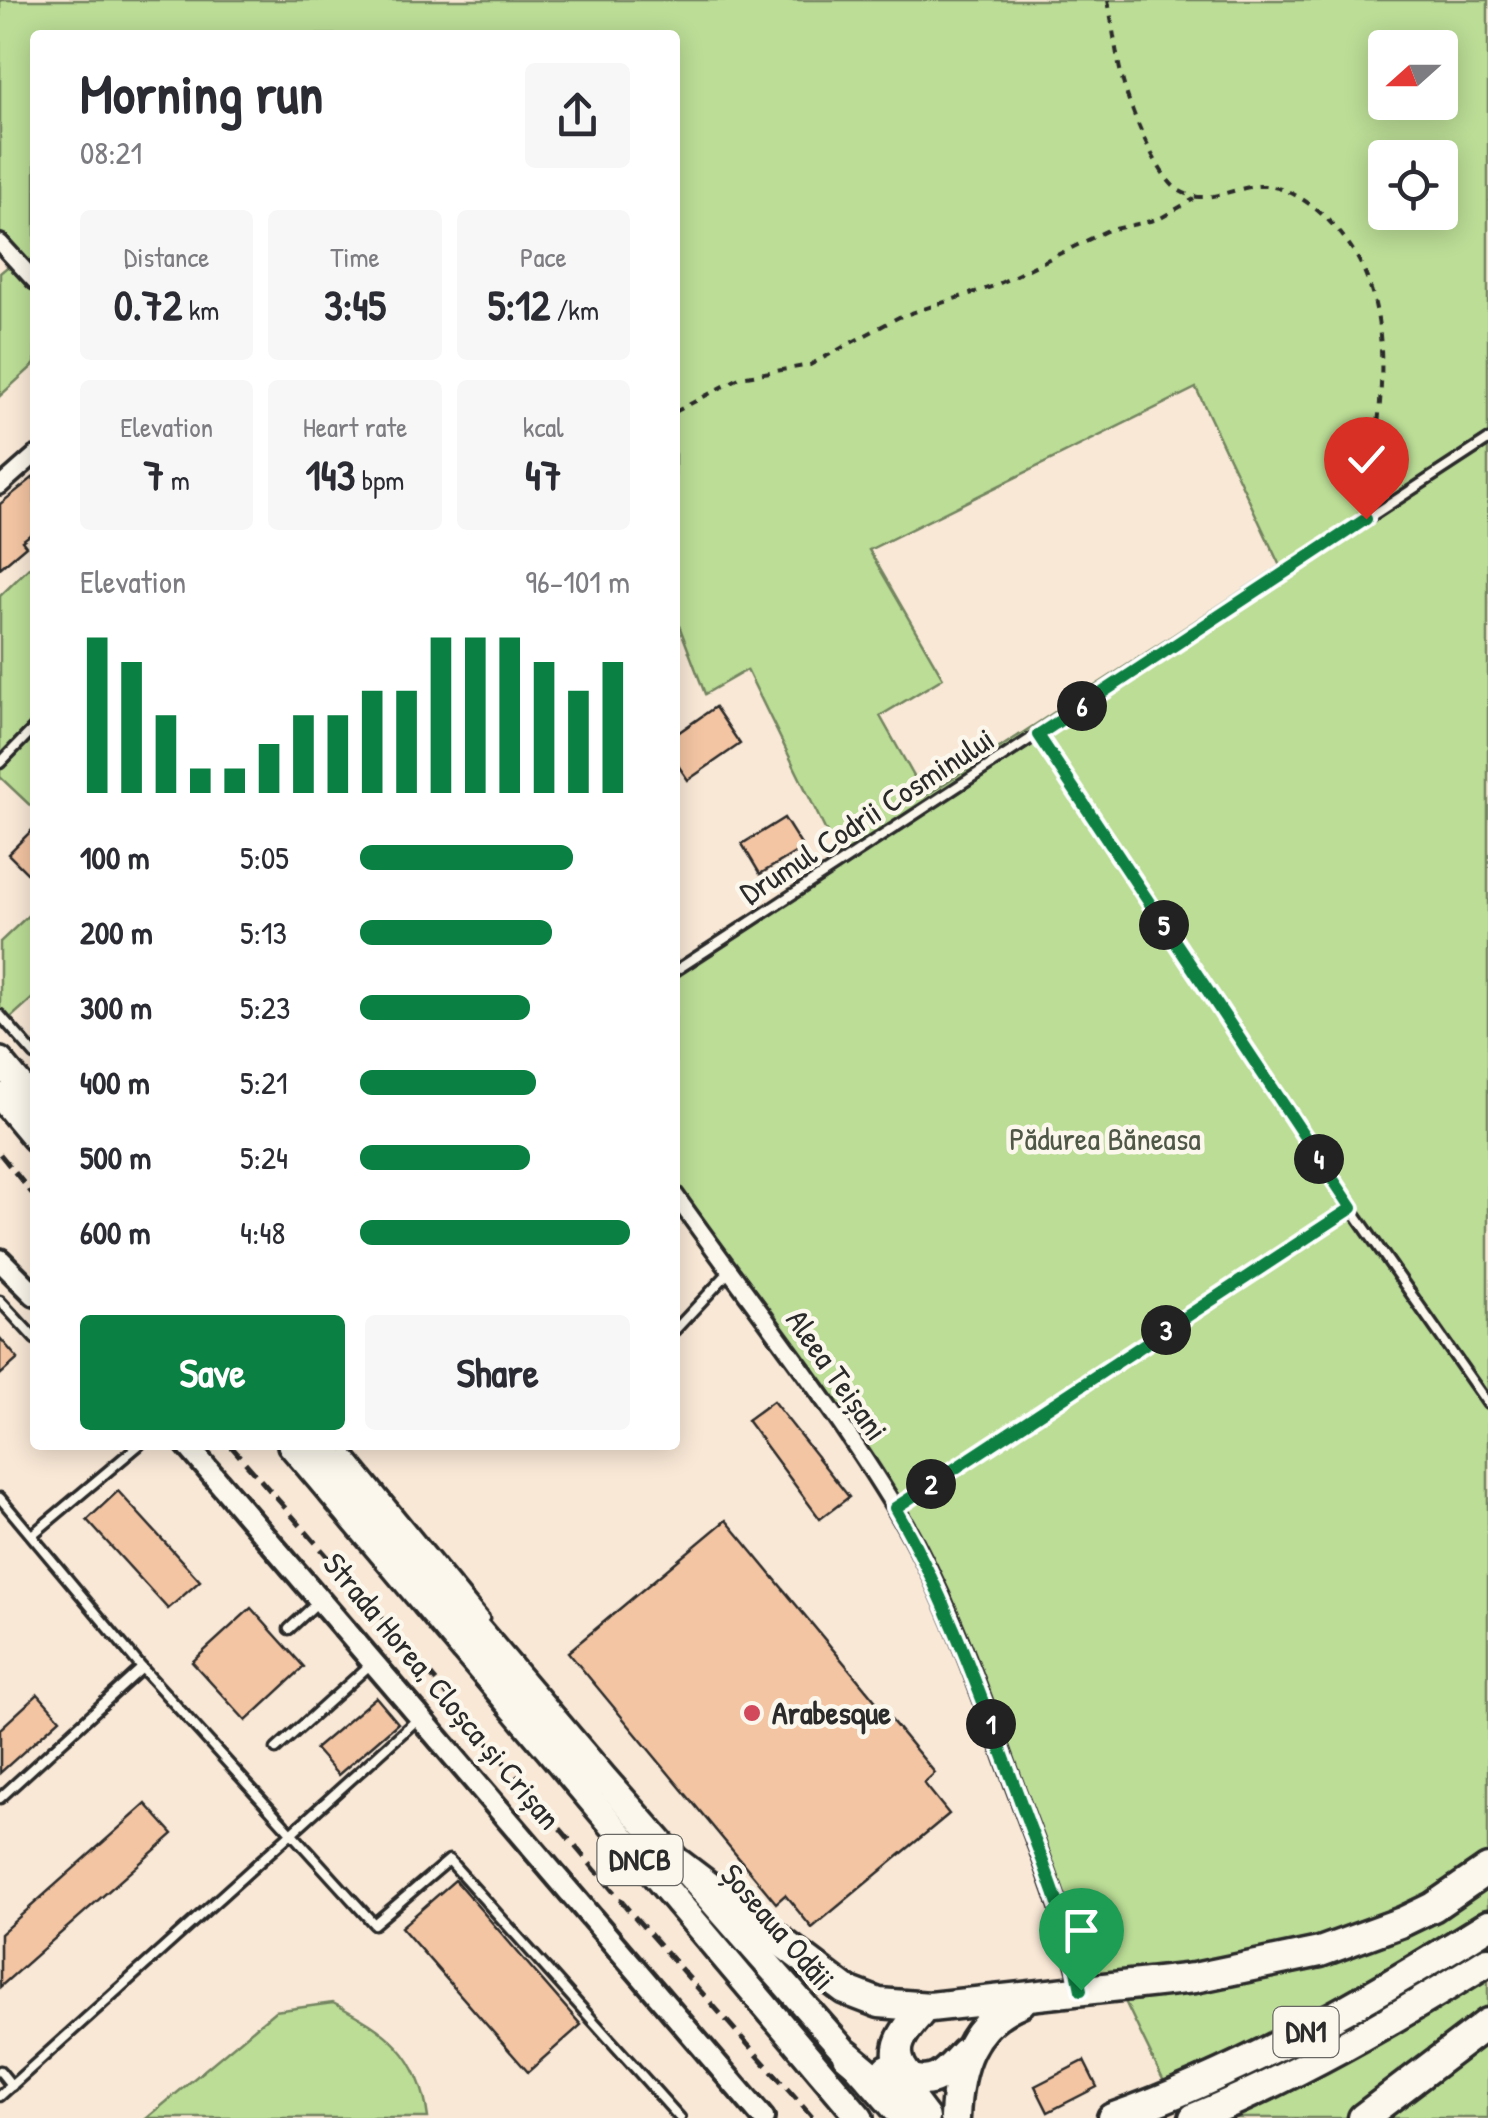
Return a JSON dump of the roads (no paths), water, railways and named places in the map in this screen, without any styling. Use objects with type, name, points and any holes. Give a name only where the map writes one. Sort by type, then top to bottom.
[{"type":"highway","points":[[679,1864],[845,1990],[879,2003],[925,2010],[1252,1968],[1348,1944],[1433,1907],[1488,1868]]},
{"type":"highway","name":"DN1","points":[[1112,2118],[1276,2049],[1395,1984],[1488,1925]]},
{"type":"highway","name":"DN1","points":[[1194,2118],[1286,2078],[1408,2011],[1488,1961]]},
{"type":"highway","points":[[955,2118],[958,2081],[968,2050],[983,2026],[995,2015],[1031,1998]]},
{"type":"highway","points":[[925,2010],[897,2045],[898,2060],[910,2078],[926,2082],[937,2079],[968,2050]]},
{"type":"highway","points":[[923,2118],[891,2076],[883,2048],[894,2029],[925,2010]]},
{"type":"highway","points":[[1363,2118],[1488,2023]]},
{"type":"highway","points":[[847,2055],[923,2118]]},
{"type":"main road","points":[[0,1062],[30,1097]]},
{"type":"main road","points":[[0,1096],[30,1132]]},
{"type":"main road","name":"Strada Horea, Cloșca și Crișan","points":[[297,1450],[467,1624],[604,1778]]},
{"type":"main road","name":"Strada Horea, Cloșca și Crișan","points":[[325,1450],[860,2118]]},
{"type":"main road","name":"Șoseaua Odăii","points":[[604,1778],[903,2118]]},
{"type":"street","points":[[0,243],[30,276]]},
{"type":"street","points":[[0,486],[30,460]]},
{"type":"street","name":"Aleea Teișani","points":[[680,1202],[791,1354],[895,1508],[923,1558],[979,1691],[1061,1910],[1081,1990]]},
{"type":"street","points":[[0,1260],[30,1290]]},
{"type":"street","name":"Strada Horea, Cloșca și Crișan","points":[[191,1450],[763,2118]]},
{"type":"lane","name":"Drumul Codrii Cosminului","points":[[680,968],[1488,440]]},
{"type":"lane","points":[[0,763],[30,732]]},
{"type":"lane","points":[[0,1015],[30,1049]]},
{"type":"lane","points":[[895,1508],[1352,1208],[1488,1404]]},
{"type":"lane","points":[[680,1325],[729,1272]]},
{"type":"lane","points":[[0,1301],[30,1334]]},
{"type":"lane","points":[[33,1534],[130,1450]]},
{"type":"lane","points":[[345,1450],[467,1624]]},
{"type":"lane","points":[[0,1498],[142,1668],[374,1924],[449,1860],[680,2118]]},
{"type":"lane","points":[[289,1629],[321,1599]]},
{"type":"lane","points":[[276,1749],[374,1662]]},
{"type":"lane","points":[[0,1798],[142,1668]]},
{"type":"lane","points":[[0,2096],[421,1716]]},
{"type":"lane","points":[[0,2071],[12,2086]]},
{"type":"railway","points":[[0,1154],[30,1191]]},
{"type":"railway","points":[[234,1450],[633,1915],[813,2118]]},
{"type":"place","name":"Arabesque","points":[[752,1713]]},
{"type":"park label","name":"Pădurea Băneasa","points":[[1105,1139]]}]
